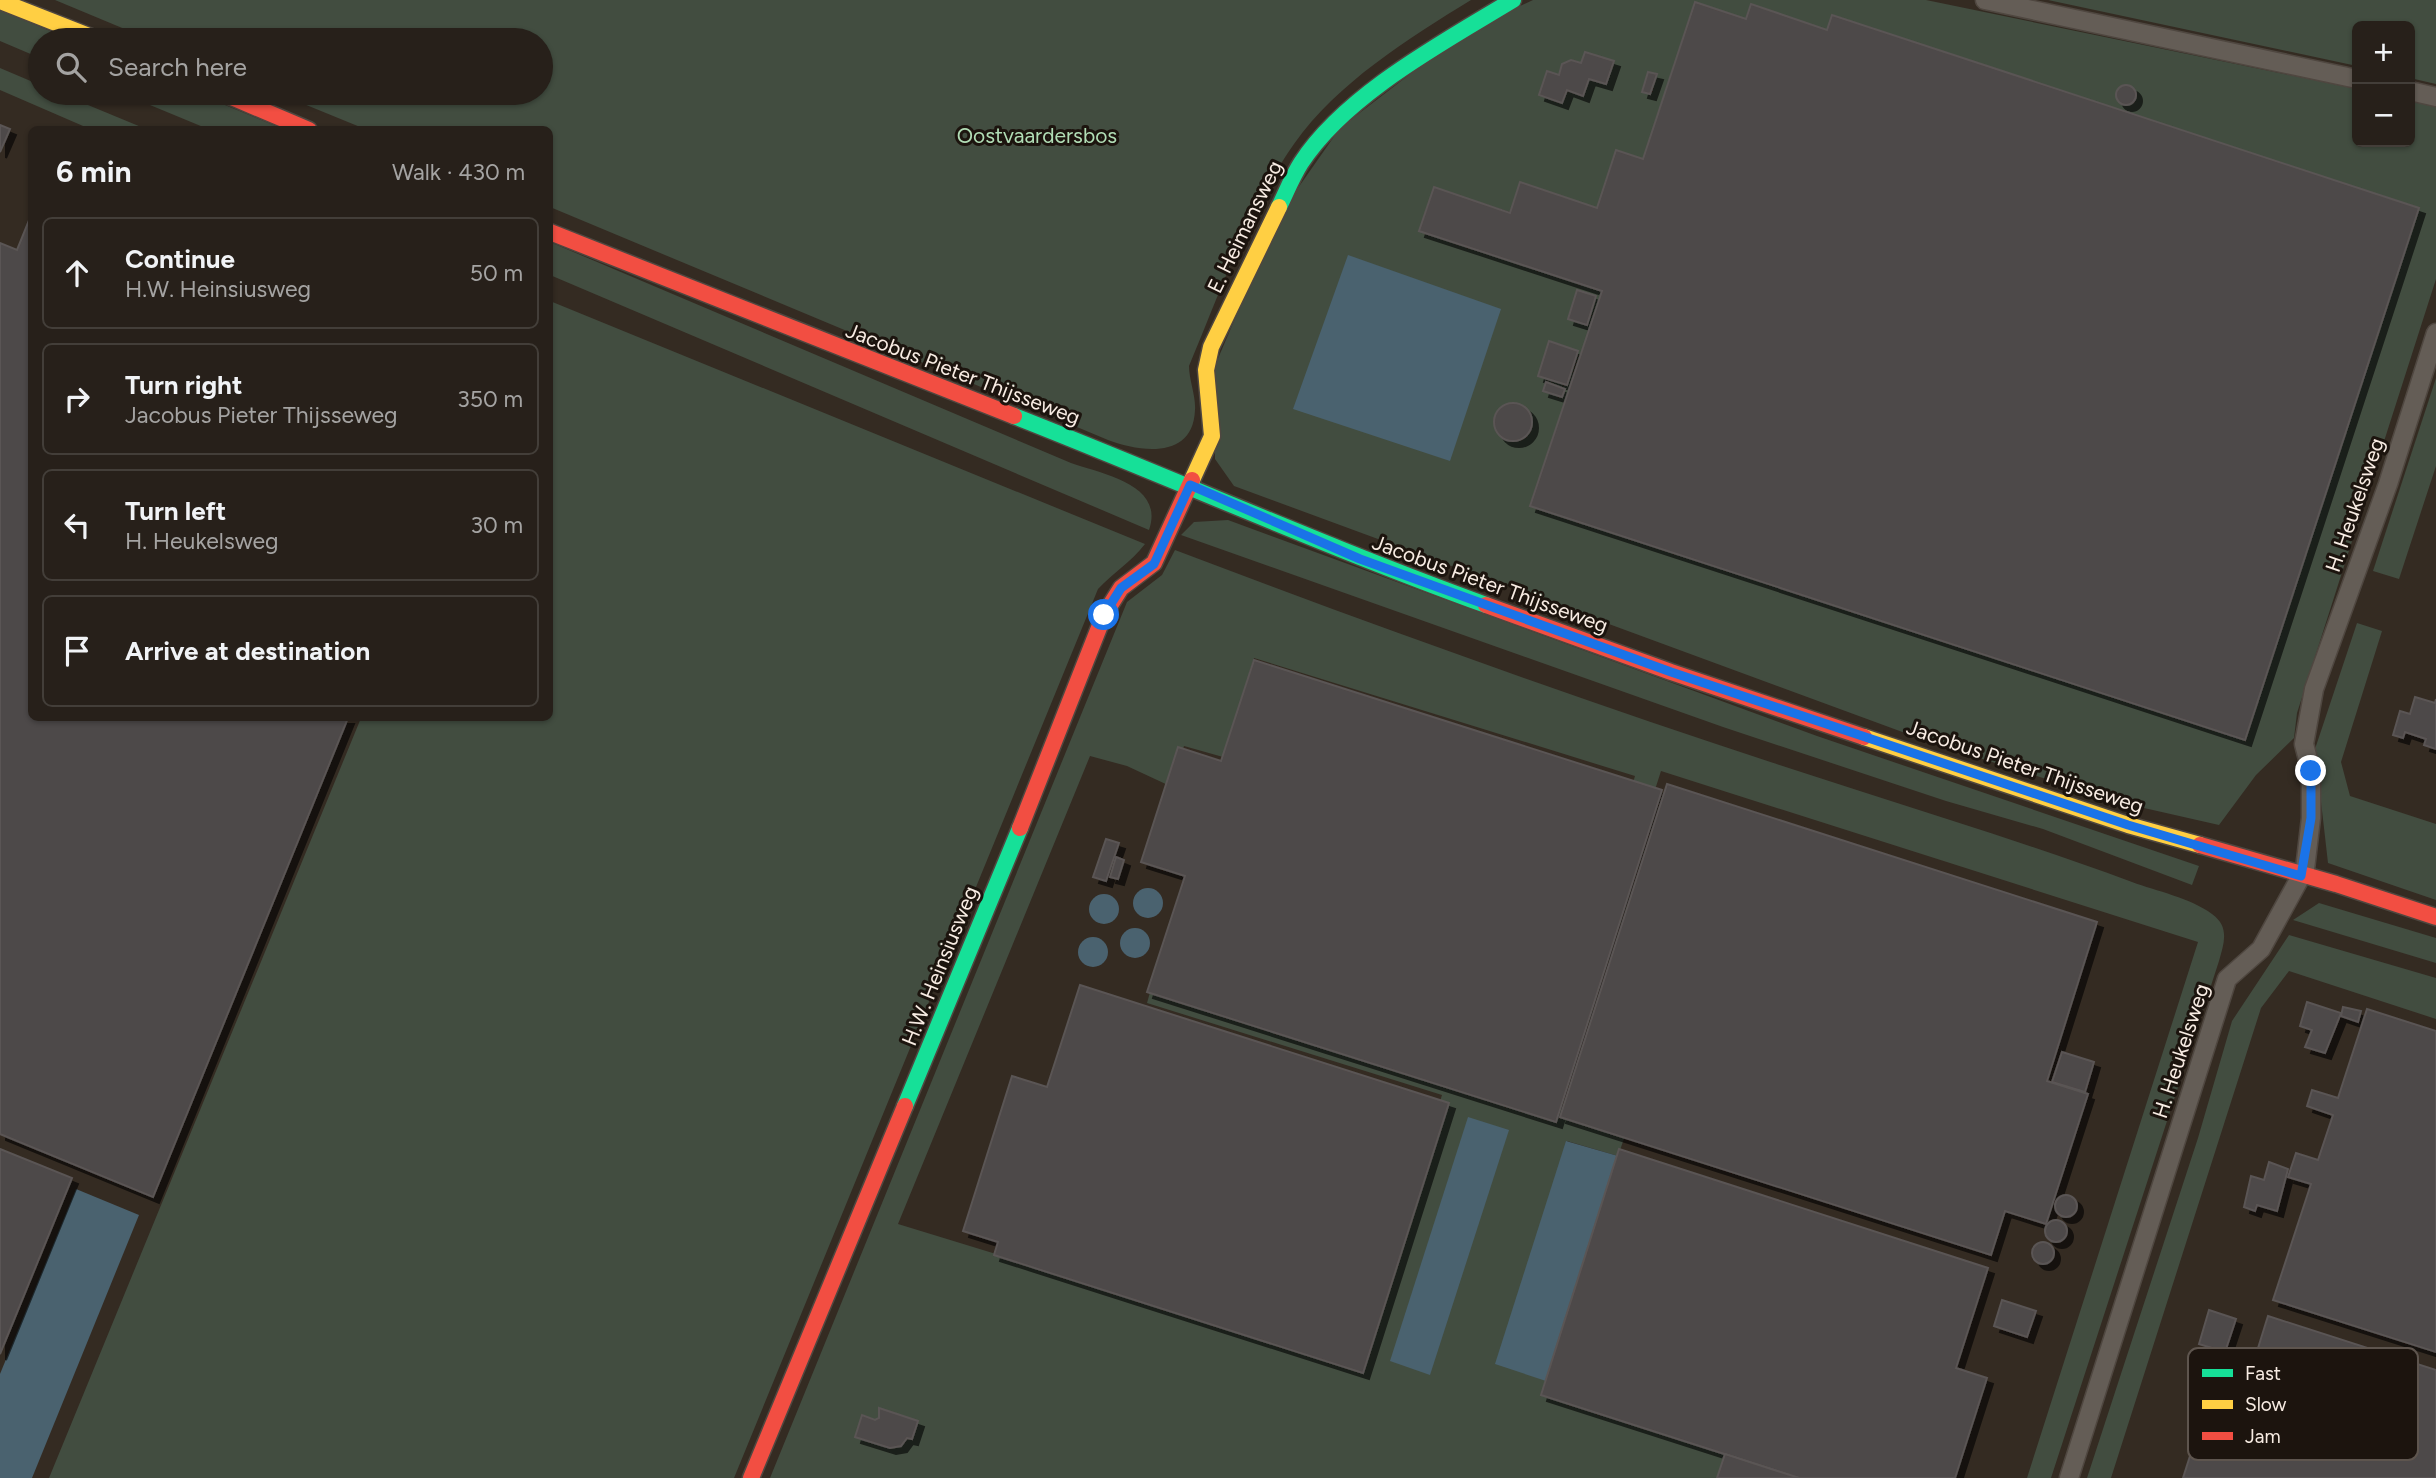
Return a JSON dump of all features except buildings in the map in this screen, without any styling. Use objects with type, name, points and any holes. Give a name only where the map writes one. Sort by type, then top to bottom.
[{"type":"street","name":"E. Heimansweg","points":[[1190,485],[1212,436],[1206,370],[1211,348],[1301,163],[1338,121],[1410,62],[1513,0]]},
{"type":"street","points":[[1985,0],[2352,78]]},
{"type":"street","points":[[0,1],[69,28]]},
{"type":"street","points":[[2415,92],[2436,97]]},
{"type":"street","points":[[250,105],[300,126]]},
{"type":"street","name":"Jacobus Pieter Thijsseweg","points":[[553,233],[1190,485],[1360,559],[1671,672],[2128,825],[2436,917]]},
{"type":"street","name":"H. Heukelsweg","points":[[2069,1478],[2227,979],[2262,949],[2301,876],[2311,818],[2311,771],[2304,744],[2314,689],[2388,484],[2436,334]]},
{"type":"street","name":"H.W. Heinsiusweg","points":[[751,1478],[1023,821],[1104,615],[1121,588],[1154,564],[1190,485]]},
{"type":"green space","name":"Oostvaardersbos","points":[[55,0],[1471,0],[1375,63],[1331,101],[1294,144],[1278,168],[1250,222],[1189,366],[1195,405],[1192,426],[1185,437],[1175,445],[1149,449],[1108,440],[553,208],[553,126],[358,126],[306,105],[553,105],[553,28],[122,28]]},
{"type":"green space","points":[[1533,0],[1926,0],[2352,88],[2352,147],[2415,147],[2415,100],[2436,104],[2436,279],[2297,713],[2294,738],[2256,775],[2219,825],[2122,803],[1935,744],[1234,486],[1215,459],[1214,368],[1279,215],[1340,128],[1466,31]],"holes":[[[1695,2],[1746,19],[1751,4],[1827,30],[1832,15],[2419,208],[2245,739],[1530,506],[1602,291],[1434,188],[1510,212],[1521,183],[1597,208],[1616,151],[1643,159]]]},
{"type":"green space","points":[[2048,0],[2436,0],[2436,84],[2415,79],[2415,21],[2352,21],[2352,65]]},
{"type":"green space","points":[[0,10],[43,28],[28,28],[28,53],[0,41]]},
{"type":"green space","points":[[0,68],[28,80],[28,102],[0,90]]},
{"type":"green space","points":[[35,105],[88,105],[139,126],[83,126]]},
{"type":"green space","points":[[150,105],[225,105],[276,126],[201,126]]},
{"type":"green space","points":[[553,243],[1071,463],[1128,483],[1140,491],[1148,502],[1152,514],[1149,530],[553,276]]},
{"type":"green space","points":[[553,302],[1145,544],[1098,589],[734,1478],[49,1478],[360,721],[553,721]]},
{"type":"green space","points":[[2436,378],[2436,466],[2399,579],[2373,571]]},
{"type":"green space","points":[[1228,520],[1817,736],[2199,866],[2192,885],[2043,829],[1946,801],[1723,727],[1181,535],[1194,522]]},
{"type":"green space","points":[[1175,550],[1603,706],[2173,895],[2204,908],[2218,919],[2223,930],[2223,948],[2051,1478],[2027,1478],[2198,942],[1661,771],[1554,1104],[1628,1127],[1618,1156],[1567,1141],[1736,1440],[1724,1478],[770,1478],[1127,602],[1162,575]],"holes":[[[1254,658],[1635,776],[1534,1103],[1152,985],[1147,1003],[1442,1095],[1358,1365],[898,1224],[1090,756],[1127,766],[1170,786],[1184,746],[1223,757]]]},
{"type":"green space","points":[[2357,623],[2382,631],[2341,762],[2350,796],[2436,824],[2436,900],[2328,863],[2315,749]]},
{"type":"green space","points":[[2319,903],[2436,938],[2436,963],[2293,920]]},
{"type":"green space","points":[[2289,935],[2436,978],[2436,1019],[2289,971],[2261,1008],[2111,1478],[2087,1478],[2198,1138],[2232,1021]]},
{"type":"water","points":[[1348,255],[1501,309],[1450,461],[1293,409]]},
{"type":"water","points":[[1148,888],[1159,892],[1163,903],[1159,914],[1148,918],[1137,914],[1133,903],[1137,892]]},
{"type":"water","points":[[1104,894],[1115,898],[1119,909],[1115,920],[1104,924],[1093,920],[1089,909],[1093,898]]},
{"type":"water","points":[[1135,928],[1146,932],[1150,943],[1146,954],[1135,958],[1124,954],[1120,943],[1124,932]]},
{"type":"water","points":[[1093,937],[1104,941],[1108,952],[1104,963],[1093,967],[1082,963],[1078,952],[1082,941]]},
{"type":"water","points":[[1468,1117],[1509,1130],[1430,1375],[1390,1361]]},
{"type":"water","points":[[1566,1141],[1618,1156],[1549,1382],[1495,1364]]},
{"type":"water","points":[[76,1189],[139,1215],[32,1478],[0,1478],[0,1374]]},
{"type":"traffic: fast","points":[[1279,207],[1301,163],[1343,114],[1398,71],[1513,0]]},
{"type":"traffic: fast","points":[[1014,416],[1367,560],[1486,605]]},
{"type":"traffic: fast","points":[[905,1106],[1020,828]]},
{"type":"traffic: slow","points":[[0,1],[69,28]]},
{"type":"traffic: slow","points":[[1192,480],[1212,436],[1206,370],[1211,347],[1279,207]]},
{"type":"traffic: slow","points":[[1864,737],[2128,825],[2200,845]]},
{"type":"traffic: jam","points":[[250,105],[300,126]]},
{"type":"traffic: jam","points":[[553,233],[1014,416]]},
{"type":"traffic: jam","points":[[1020,828],[1104,615],[1121,588],[1154,563],[1192,480]]},
{"type":"traffic: jam","points":[[1486,605],[1671,672],[1864,737]]},
{"type":"traffic: jam","points":[[2200,845],[2336,884],[2436,917]]},
{"type":"traffic: jam","points":[[751,1478],[905,1106]]},
{"type":"route","points":[[1104,615],[1121,588],[1154,564],[1190,485],[1360,559],[1671,672],[2128,825],[2301,876],[2305,869],[2311,818],[2311,771]]}]
